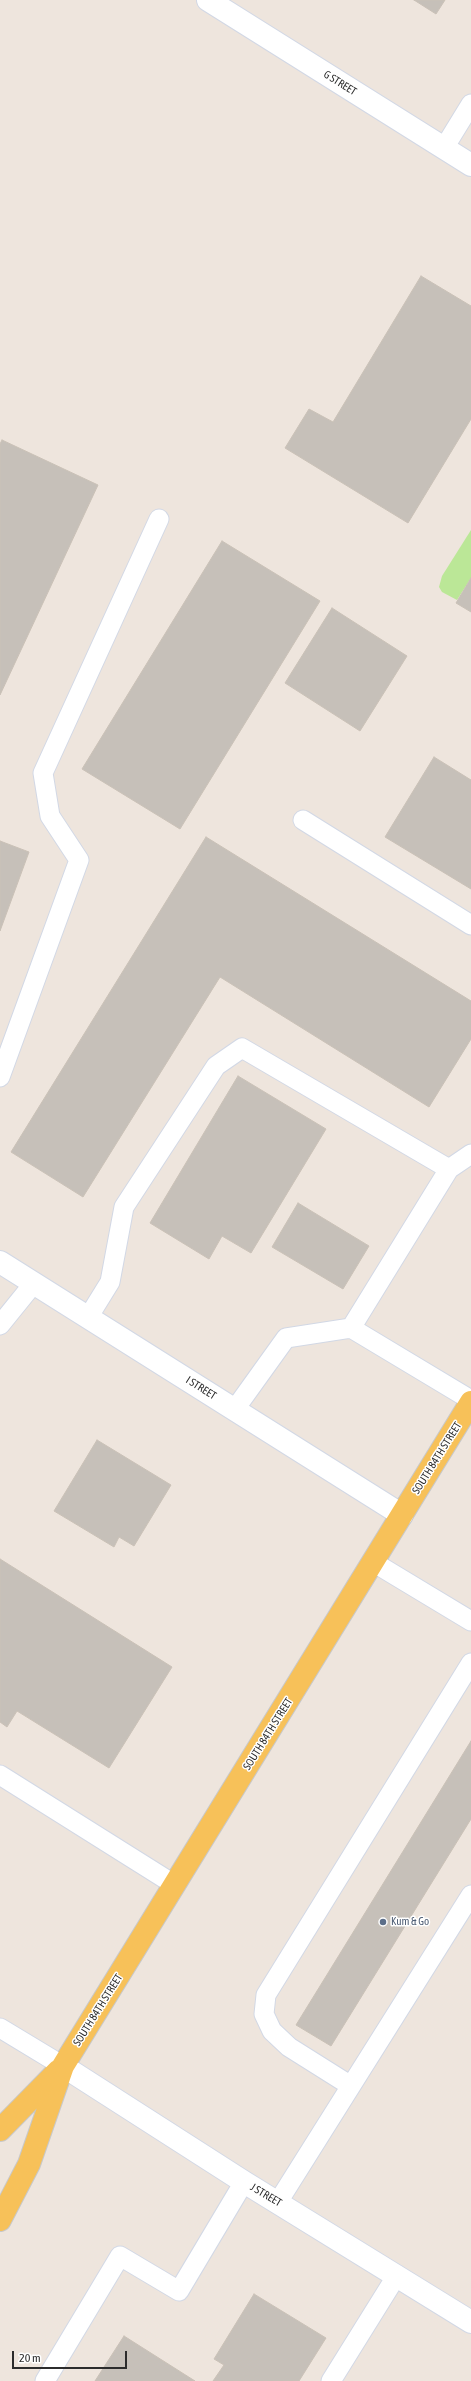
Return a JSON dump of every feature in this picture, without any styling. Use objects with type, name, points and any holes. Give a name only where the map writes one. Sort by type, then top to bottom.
[{"type":"main road","name":"SOUTH 84TH STREET","points":[[0,2220],[29,2164],[63,2066],[471,1401]]},
{"type":"main road","name":"SOUTH 84TH STREET","points":[[0,2130],[63,2066]]},
{"type":"street","name":"G STREET","points":[[208,0],[471,165]]},
{"type":"street","name":"I STREET","points":[[0,1262],[89,1316],[402,1515]]},
{"type":"street","name":"J STREET","points":[[63,2066],[244,2182],[398,2275],[471,2322]]},
{"type":"lane","points":[[444,148],[471,104]]},
{"type":"lane","points":[[0,1077],[79,860],[50,816],[43,774],[158,519]]},
{"type":"lane","points":[[303,820],[471,925]]},
{"type":"lane","points":[[89,1316],[110,1282],[124,1207],[216,1066],[242,1048],[449,1169]]},
{"type":"lane","points":[[351,1328],[449,1169],[471,1154]]},
{"type":"lane","points":[[0,1325],[34,1283]]},
{"type":"lane","points":[[235,1409],[286,1338],[351,1328],[471,1401]]},
{"type":"lane","points":[[373,1562],[471,1621]]},
{"type":"lane","points":[[351,2086],[289,2047],[272,2031],[264,2014],[266,1995],[471,1663]]},
{"type":"lane","points":[[0,1775],[175,1885]]},
{"type":"lane","points":[[278,2202],[471,1895]]},
{"type":"lane","points":[[0,2028],[63,2066]]},
{"type":"lane","points":[[45,2381],[120,2256],[179,2291],[244,2182]]},
{"type":"lane","points":[[331,2381],[398,2275]]},
{"type":"green space","points":[[471,530],[471,578],[457,600],[442,592],[439,587],[442,576]]},
{"type":"building","points":[[414,0],[445,0],[436,14]]},
{"type":"building","points":[[421,276],[471,306],[471,419],[408,523],[285,448],[309,409],[333,422]]},
{"type":"building","points":[[2,440],[98,485],[0,695],[0,444]]},
{"type":"building","points":[[222,541],[320,601],[180,829],[82,769]]},
{"type":"building","points":[[471,578],[471,612],[456,603]]},
{"type":"building","points":[[332,608],[407,656],[360,731],[285,683]]},
{"type":"building","points":[[434,757],[471,780],[471,889],[385,837]]},
{"type":"building","points":[[206,837],[471,1001],[471,1039],[429,1107],[220,977],[83,1197],[11,1152]]},
{"type":"building","points":[[0,841],[29,852],[0,931]]},
{"type":"building","points":[[238,1076],[326,1129],[251,1253],[222,1236],[209,1259],[150,1223]]},
{"type":"building","points":[[298,1203],[369,1246],[343,1289],[272,1247]]},
{"type":"building","points":[[97,1440],[171,1485],[134,1546],[119,1537],[114,1547],[54,1511]]},
{"type":"building","points":[[0,1559],[172,1667],[109,1768],[17,1711],[7,1727],[0,1722]]},
{"type":"building","name":"Kum & Go","points":[[471,1741],[471,1819],[331,2046],[296,2025]]},
{"type":"building","points":[[254,2294],[326,2338],[299,2381],[213,2381],[224,2365],[214,2359]]},
{"type":"building","points":[[124,2336],[195,2381],[95,2381]]},
{"type":"place","name":"Kum & Go","points":[[383,1922]]}]
